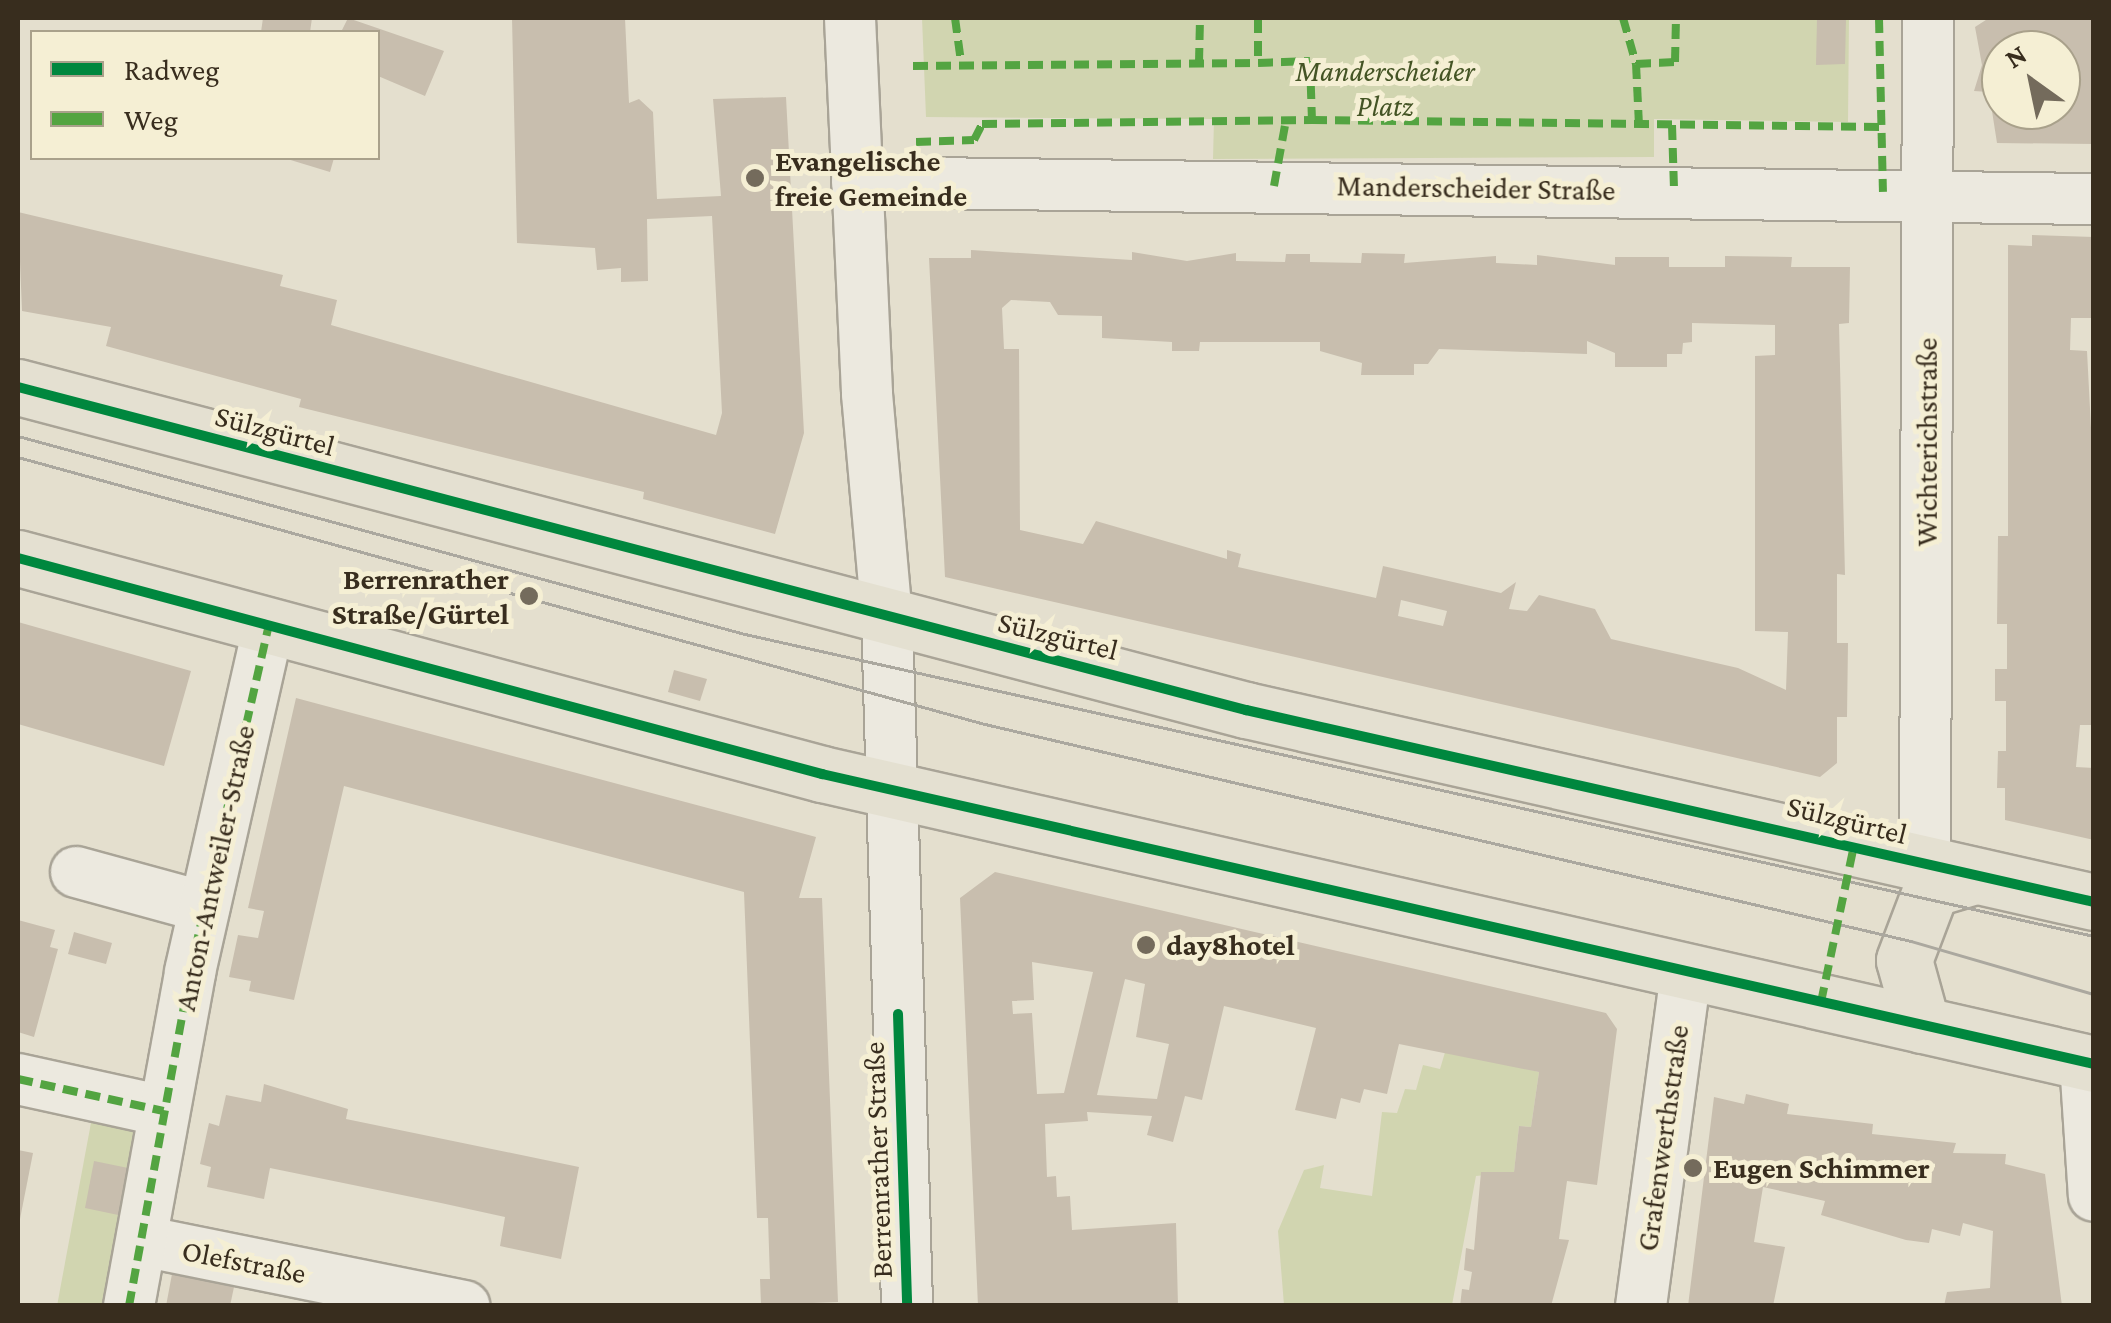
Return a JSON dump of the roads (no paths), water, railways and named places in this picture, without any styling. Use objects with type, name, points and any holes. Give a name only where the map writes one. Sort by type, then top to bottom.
[{"type":"main road","name":"Sülzgürtel","points":[[18,388],[1246,710],[2094,902]]},
{"type":"main road","points":[[18,558],[890,790],[2089,1063]]},
{"type":"main road","points":[[1922,1025],[1904,960],[1931,889],[1950,872]]},
{"type":"street","name":"Berrenrather Straße","points":[[850,18],[857,182],[887,618],[907,1306]]},
{"type":"street","name":"Wichterichstraße","points":[[1928,18],[1928,197],[1950,872]]},
{"type":"street","name":"Manderscheider Straße","points":[[857,182],[2094,199]]},
{"type":"street","name":"Anton-Antweiler-Straße","points":[[129,1306],[204,907],[269,625]]},
{"type":"street","points":[[76,872],[204,907]]},
{"type":"street","name":"Grafenwerthstraße","points":[[1641,1306],[1686,971]]},
{"type":"street","points":[[2089,1063],[2094,1196]]},
{"type":"street","points":[[18,1079],[164,1111]]},
{"type":"street","name":"Olefstraße","points":[[142,1241],[465,1306]]},
{"type":"tram line","points":[[18,436],[745,634],[2094,936]]},
{"type":"tram line","points":[[18,457],[985,724],[1911,941],[2094,994]]},
{"type":"place","name":"Evangelische freie Gemeinde","points":[[755,178]]},
{"type":"place","name":"Berrenrather Straße/Gürtel","points":[[529,596]]},
{"type":"place","name":"day8hotel","points":[[1146,945]]},
{"type":"place","name":"Eugen Schimmer","points":[[1693,1168]]},
{"type":"park label","name":"Manderscheider Platz","points":[[1385,88]]}]
